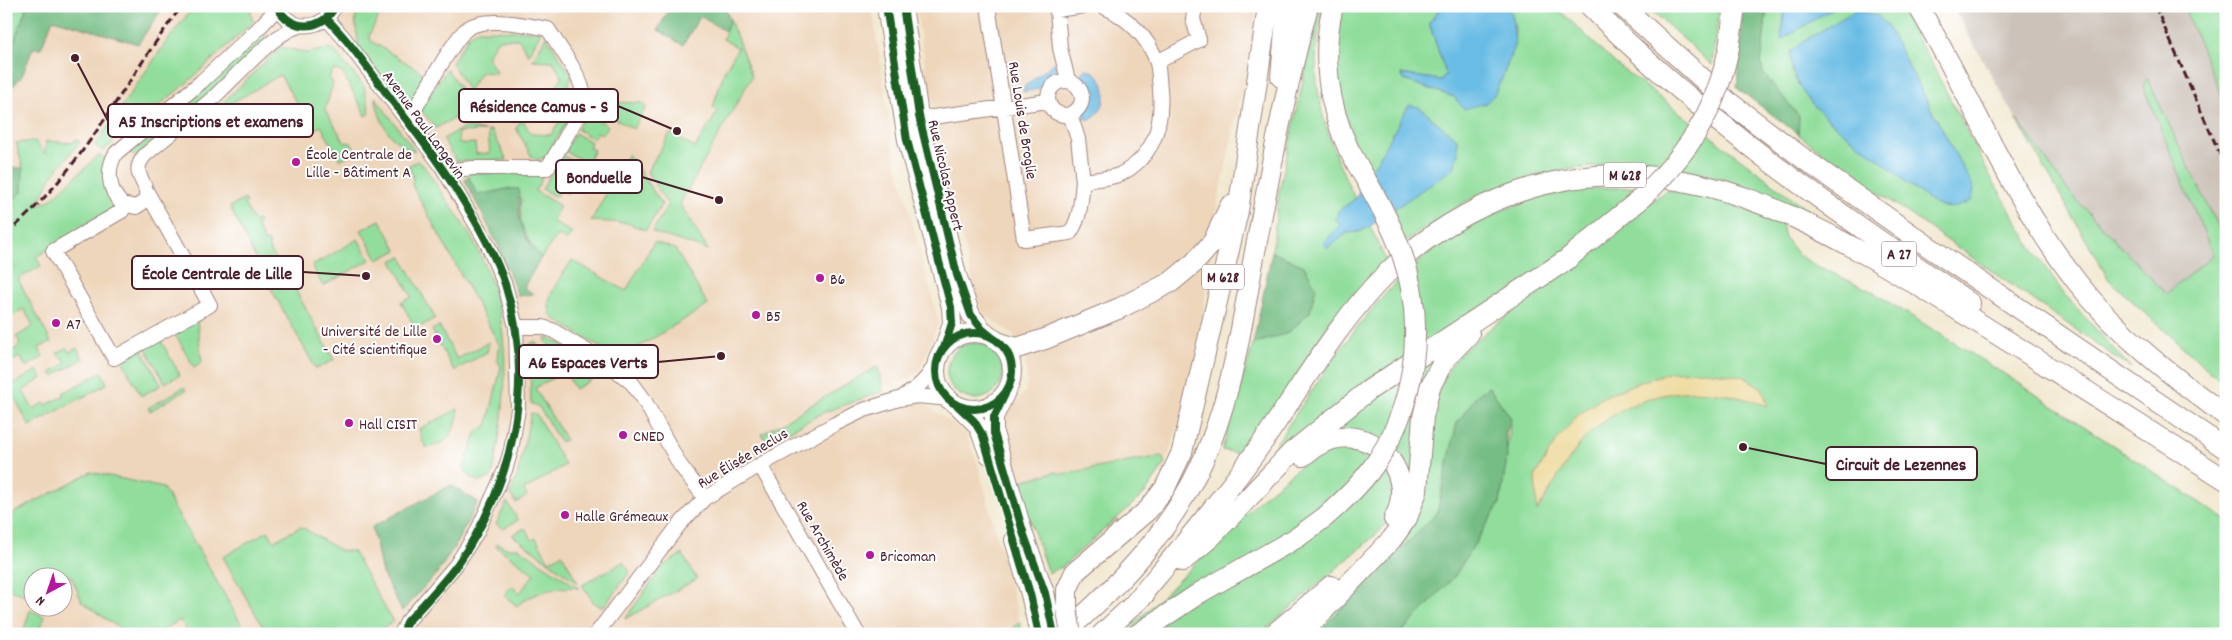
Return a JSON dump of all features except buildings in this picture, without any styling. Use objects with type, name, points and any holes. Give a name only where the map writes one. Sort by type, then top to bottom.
[{"type":"highway","name":"M 628","points":[[1072,634],[1050,609],[1067,590],[1075,572],[1148,510],[1165,488],[1182,452],[1235,229],[1268,6]]},
{"type":"highway","name":"M 628","points":[[1276,141],[1287,6]]},
{"type":"highway","name":"M 628","points":[[1063,634],[1100,600],[1154,541],[1186,493],[1211,442],[1237,348],[1276,141],[1308,6]]},
{"type":"highway","points":[[1138,634],[1201,592],[1298,537],[1325,517],[1351,493],[1369,471],[1392,435],[1408,386],[1415,344],[1412,290],[1402,256],[1386,216],[1349,150],[1337,121],[1330,90],[1327,52],[1333,6]]},
{"type":"highway","points":[[1578,6],[1620,42],[1639,54]]},
{"type":"highway","name":"A 27","points":[[1590,6],[1639,54],[1702,108],[1811,192],[2226,480]]},
{"type":"highway","name":"A 27","points":[[1622,6],[1726,100],[1804,159],[2226,449]]},
{"type":"highway","name":"M 628","points":[[1301,634],[1392,539],[1407,518],[1414,499],[1419,474],[1425,402],[1430,387],[1444,360],[1469,334],[1532,289],[1637,202],[1668,171],[1700,128],[1711,108],[1719,86],[1729,48],[1735,6]]},
{"type":"highway","points":[[1908,6],[1934,50],[1983,145],[2017,198],[2078,284],[2119,330],[2169,373],[2226,416]]},
{"type":"highway","points":[[1918,6],[2000,159],[2052,247]]},
{"type":"highway","points":[[1931,6],[2052,247]]},
{"type":"highway","points":[[997,341],[1012,348],[1025,346],[1094,320],[1171,282],[1194,263],[1213,242],[1226,216],[1251,116]]},
{"type":"highway","name":"M 628","points":[[1134,604],[1238,477],[1341,328],[1386,273],[1447,226],[1477,209],[1531,188],[1587,177],[1662,176],[1694,182],[1744,196],[1799,219],[1926,290],[2226,480]]},
{"type":"highway","name":"M 628","points":[[1102,634],[1210,538],[1270,472],[1292,452],[1369,390],[1568,258]]},
{"type":"highway","name":"M 628","points":[[1242,504],[1322,443],[1347,437],[1371,443],[1383,451],[1396,466],[1402,486],[1400,506],[1384,534],[1287,634]]},
{"type":"highway","name":"M 628","points":[[1274,634],[1341,578]]},
{"type":"main road","name":"Rue Nicolas Appert","points":[[886,6],[907,140],[950,307],[952,323],[942,352]]},
{"type":"main road","name":"Rue Nicolas Appert","points":[[903,6],[919,116],[964,298],[976,323],[997,341]]},
{"type":"main road","points":[[1039,634],[1050,609],[983,436],[974,420],[941,388],[938,380],[936,370],[942,352],[957,337],[969,333],[982,334],[997,341],[1008,353],[1012,370],[1010,382],[994,417],[994,433],[1024,535],[1050,609],[1054,634]]},
{"type":"main road","points":[[954,402],[971,409],[981,408],[994,403],[1004,394]]},
{"type":"street","points":[[147,192],[145,201],[141,205],[130,207],[122,204],[116,197],[110,182],[109,173],[111,161],[121,147],[200,82],[256,31],[271,15],[276,6],[287,20],[300,26]]},
{"type":"street","points":[[137,168],[145,154],[212,99],[274,41],[289,30],[300,26],[314,25],[326,18],[335,6]]},
{"type":"street","name":"Rue Louis de Broglie","points":[[988,6],[1024,239],[1070,233],[1076,225],[1083,181]]},
{"type":"street","points":[[1068,80],[1060,48],[1057,8],[1084,6]]},
{"type":"street","points":[[1070,114],[1078,139],[1083,181],[1119,175],[1135,164],[1148,152],[1159,127],[1161,103],[1157,62],[1139,32],[1115,11],[1102,6]]},
{"type":"street","points":[[1157,62],[1199,40],[1193,18],[1194,6]]},
{"type":"street","name":"Avenue Paul Langevin","points":[[326,18],[344,38],[445,171],[487,243],[505,285],[516,327],[518,409],[511,450],[505,470],[477,532],[456,565],[407,622],[405,632]]},
{"type":"street","points":[[408,121],[462,33],[469,27],[482,24],[523,23],[548,29],[579,79],[584,98],[580,111],[550,164],[547,168],[537,169],[473,168],[445,171]]},
{"type":"street","points":[[1068,80],[1078,86],[1082,97],[1079,108],[1070,114],[1059,114],[1050,106],[1048,101],[1049,90],[1057,82],[1068,80]]},
{"type":"street","points":[[919,116],[933,117],[1048,101]]},
{"type":"street","points":[[111,161],[121,156],[137,168],[147,192],[210,305],[114,358],[53,251],[122,211],[122,204]]},
{"type":"street","points":[[516,327],[542,327],[552,330],[625,376],[643,398],[680,465],[705,498]]},
{"type":"street","name":"Rue Élisée Reclus","points":[[899,399],[923,383],[934,369],[942,352]]},
{"type":"street","name":"Rue Élisée Reclus","points":[[596,634],[679,525],[705,498],[760,464],[835,424],[872,408],[899,399],[926,396],[954,402]]},
{"type":"street","name":"Rue Archimède","points":[[760,464],[858,634]]},
{"type":"shaded area","name":"Université de Lille ‐ Cité scientifique","points":[[6,6],[872,6],[894,154],[939,322],[920,369],[910,379],[885,387],[890,404],[921,400],[966,432],[977,461],[1020,622],[1005,634],[6,634]]},
{"type":"shaded area","points":[[915,6],[1257,6],[1255,32],[1218,201],[1197,359],[1180,421],[1165,464],[1145,493],[1114,523],[1062,567],[1048,573],[1020,493],[1000,419],[1025,392],[1027,383],[1025,361],[1012,333],[984,315],[978,301],[943,165]]},
{"type":"shaded area","points":[[1952,6],[2183,6],[2226,105],[2226,244],[2146,78],[2143,86],[2214,256],[2166,295],[2069,192],[2016,118]]},
{"type":"green space","points":[[6,6],[27,6],[6,64]]},
{"type":"green space","points":[[27,6],[164,6],[138,44],[53,19],[41,48],[33,48],[22,76],[11,88],[6,88],[6,64]]},
{"type":"green space","points":[[194,6],[250,6],[253,22],[189,81],[103,151],[95,145],[167,41]]},
{"type":"green space","points":[[359,6],[385,6],[369,35],[371,41],[428,76],[409,110],[359,48],[355,20]]},
{"type":"green space","points":[[671,6],[724,6],[730,20],[725,31],[700,16],[683,45],[658,30]]},
{"type":"green space","points":[[1319,6],[1323,6],[1316,59],[1320,102],[1335,152],[1355,199],[1328,248],[1347,233],[1359,232],[1370,226],[1387,263],[1243,454],[1222,450],[1253,344],[1288,333],[1310,312],[1315,287],[1304,266],[1272,252],[1279,192]]},
{"type":"green space","points":[[1340,6],[1442,6],[1429,23],[1446,74],[1441,80],[1401,74],[1404,80],[1454,97],[1494,95],[1504,74],[1515,38],[1515,26],[1512,15],[1505,6],[1555,6],[1616,64],[1814,215],[1744,186],[1707,175],[1670,168],[1646,166],[1597,166],[1549,173],[1502,186],[1450,211],[1403,244],[1353,143],[1336,78],[1336,18]]},
{"type":"green space","points":[[1647,6],[1720,6],[1712,65]]},
{"type":"green space","points":[[1743,6],[1767,6],[1761,64],[1763,73],[1799,116],[1798,134],[1737,88]]},
{"type":"green space","points":[[1767,6],[1898,6],[1932,64],[1985,167],[2037,256],[2064,294],[2131,368],[1846,170],[1798,134],[1799,116],[1763,73],[1761,64]]},
{"type":"green space","points":[[2183,6],[2226,6],[2226,105]]},
{"type":"green space","points":[[730,20],[752,76],[680,204],[708,250],[652,232],[668,205],[647,172],[670,133],[695,148],[718,111],[713,107],[724,72],[738,48],[723,39]]},
{"type":"green space","points":[[477,30],[541,32],[528,55],[519,39],[498,39],[487,56],[497,73],[481,72],[468,91],[452,63],[469,35]]},
{"type":"green space","points":[[262,32],[269,40],[136,157],[126,150]]},
{"type":"green space","points":[[546,36],[572,76],[565,94],[552,94],[562,77],[553,61],[533,60]]},
{"type":"green space","points":[[281,47],[307,53],[332,48],[364,86],[370,114],[366,116],[342,72],[334,70],[329,77],[333,83],[325,110],[345,143],[350,142],[354,147],[353,153],[340,160],[321,126],[313,130],[280,75],[223,108],[221,104]]},
{"type":"green space","points":[[447,69],[467,99],[458,116],[436,128],[420,109]]},
{"type":"green space","points":[[2147,78],[2226,244],[2226,386],[2109,280],[2016,118],[2069,192],[2166,294],[2213,255],[2143,86]]},
{"type":"green space","points":[[375,97],[415,151],[398,143],[392,137],[383,123]]},
{"type":"green space","points":[[553,100],[578,100],[546,157],[537,160],[532,157],[516,128],[522,119],[531,134],[551,135],[562,117]]},
{"type":"green space","points":[[609,102],[643,103],[646,108],[633,129],[594,107],[594,105]]},
{"type":"green space","points":[[589,114],[608,126],[603,135],[597,132],[593,139],[577,129],[584,116]]},
{"type":"green space","points":[[465,127],[486,131],[458,132],[459,144],[475,143],[476,154],[490,153],[488,130],[492,131],[507,160],[456,161],[443,139]]},
{"type":"green space","points":[[575,133],[591,142],[589,147],[594,150],[587,163],[565,151]]},
{"type":"green space","points":[[76,139],[80,142],[51,177],[38,205],[50,200],[99,155],[111,161],[122,204],[36,257],[41,266],[18,279],[51,342],[39,348],[43,357],[26,367],[20,357],[6,364],[6,354],[17,348],[20,342],[16,337],[33,326],[24,309],[6,319],[6,206],[22,192],[23,168],[16,143],[35,141],[45,154],[46,141],[73,143]]},
{"type":"green space","points":[[628,154],[662,204],[646,230],[627,223],[591,221]]},
{"type":"green space","points":[[562,155],[584,167],[568,194],[561,190],[556,197],[542,189]]},
{"type":"green space","points":[[417,161],[424,166],[472,239],[490,277],[498,305],[503,332],[505,360],[502,416],[493,473],[490,478],[479,482],[467,474],[464,467],[477,431],[487,426],[501,367],[497,359],[500,346],[412,185],[413,176],[408,166]]},
{"type":"green space","points":[[6,168],[23,168],[22,192],[6,206]]},
{"type":"green space","points":[[470,173],[535,174],[542,179],[535,191],[560,206],[552,221],[572,233],[567,240],[557,235],[541,258],[524,231],[520,208],[521,199],[510,188],[477,194],[468,176]]},
{"type":"green space","points":[[468,176],[477,194],[519,189],[519,217],[526,238],[541,258],[524,287],[533,294],[518,296],[498,245],[465,180]]},
{"type":"green space","points":[[1643,187],[1556,259],[1275,456],[1271,451],[1328,367],[1389,290],[1423,258],[1462,230],[1507,208],[1559,193],[1590,189]]},
{"type":"green space","points":[[1666,190],[1725,202],[1782,224],[1785,238],[1798,255],[1871,291],[2017,382],[2226,520],[2226,634],[1400,634],[1454,577],[1500,503],[1511,419],[1489,387],[1457,423],[1437,513],[1317,634],[1314,634],[1396,545],[1433,404],[1449,368],[1461,353],[1487,331],[1589,254]]},
{"type":"green space","points":[[245,199],[247,202],[244,204],[254,221],[257,220],[259,223],[256,225],[265,242],[268,241],[270,245],[268,246],[277,262],[262,271],[230,207]]},
{"type":"green space","points":[[380,220],[397,250],[378,260],[361,230]]},
{"type":"green space","points":[[358,239],[370,260],[323,286],[312,266]]},
{"type":"green space","points":[[654,242],[675,249],[708,305],[619,359],[553,318],[549,303],[551,296],[558,281],[572,260],[626,291]]},
{"type":"green space","points":[[1272,252],[1304,266],[1316,287],[1310,312],[1288,333],[1253,344]]},
{"type":"green space","points":[[401,256],[435,318],[416,329],[401,302],[412,297],[392,261]]},
{"type":"green space","points":[[283,267],[334,360],[316,369],[265,278]]},
{"type":"green space","points":[[196,320],[200,320],[197,321],[202,363],[194,367],[174,332]]},
{"type":"green space","points":[[439,326],[457,359],[489,342],[487,352],[454,371],[432,330]]},
{"type":"green space","points":[[548,338],[560,343],[606,371],[575,389],[545,339]]},
{"type":"green space","points":[[160,339],[180,375],[165,383],[145,347]]},
{"type":"green space","points":[[535,341],[555,377],[535,388],[566,440],[560,442],[539,407],[531,403],[530,344]]},
{"type":"green space","points":[[970,343],[980,343],[995,351],[1001,360],[1003,371],[1001,382],[995,391],[980,399],[970,399],[959,394],[952,387],[947,376],[947,366],[952,355],[959,348]]},
{"type":"green space","points":[[1445,346],[1413,482],[1335,429],[1350,412]]},
{"type":"green space","points":[[67,348],[69,352],[77,348],[83,359],[53,376],[51,373],[66,363],[63,357],[60,358],[57,353]]},
{"type":"green space","points":[[142,349],[161,385],[141,396],[122,360]]},
{"type":"green space","points":[[878,366],[883,391],[825,412],[767,442],[762,434]]},
{"type":"green space","points":[[37,370],[42,378],[23,391],[33,409],[64,396],[63,393],[102,372],[107,384],[30,426],[8,387]]},
{"type":"green space","points":[[184,387],[186,390],[150,411],[148,408]]},
{"type":"green space","points":[[1489,387],[1511,418],[1506,434],[1507,458],[1500,503],[1454,577],[1400,634],[1317,634],[1437,513],[1457,423],[1477,395]]},
{"type":"green space","points":[[458,409],[456,423],[450,435],[440,444],[426,447],[419,429]]},
{"type":"green space","points":[[531,413],[536,414],[565,465],[524,490],[527,496],[516,503],[510,494],[518,473]]},
{"type":"green space","points":[[1340,445],[1367,448],[1393,475],[1389,520],[1379,532],[1260,634],[1200,634],[1169,625],[1124,634],[1264,496],[1310,458]]},
{"type":"green space","points":[[1162,456],[1165,464],[1145,493],[1062,567],[1048,573],[1017,482],[1055,472],[1062,474]]},
{"type":"green space","points":[[91,472],[163,488],[247,634],[190,634],[180,620],[156,634],[123,634],[123,631],[82,602],[72,578],[72,568],[22,568],[22,594],[6,589],[6,517]]},
{"type":"green space","points":[[451,485],[478,502],[455,546],[437,573],[402,611],[382,573],[372,527]]},
{"type":"green space","points":[[507,502],[518,520],[503,529],[496,524]]},
{"type":"green space","points":[[300,527],[341,551],[353,551],[393,622],[374,634],[267,634],[223,557],[268,531],[274,541]]},
{"type":"green space","points":[[525,528],[532,540],[536,538],[549,561],[562,554],[578,583],[512,535]]},
{"type":"green space","points":[[497,543],[506,548],[519,548],[580,589],[566,587],[547,591],[529,597],[517,606],[504,595],[511,586],[520,593],[534,574],[496,546]]},
{"type":"green space","points":[[682,554],[697,579],[625,619],[663,566]]},
{"type":"green space","points":[[623,562],[630,572],[604,606],[594,603],[582,585]]},
{"type":"green space","points":[[28,618],[44,618],[38,631],[41,634],[23,634]]},
{"type":"green space","points":[[1020,622],[1022,634],[1005,634]]},
{"type":"sand","points":[[1706,371],[1742,376],[1762,388],[1768,406],[1730,395],[1699,391],[1661,396],[1642,401],[1624,409],[1608,419],[1580,444],[1537,511],[1535,476],[1555,443],[1577,416],[1603,397],[1637,383],[1671,372]]},
{"type":"water","points":[[1442,6],[1505,6],[1512,13],[1515,43],[1494,95],[1486,103],[1464,109],[1454,97],[1404,80],[1401,74],[1441,80],[1446,74],[1429,23]]},
{"type":"water","points":[[1785,6],[1837,6],[1781,40]]},
{"type":"water","points":[[1858,9],[1878,16],[1886,24],[1974,189],[1972,200],[1952,208],[1930,201],[1824,116],[1810,102],[1799,86],[1792,69],[1791,52],[1805,40]]},
{"type":"water","points":[[1055,62],[1057,67],[1055,73],[1038,89],[1023,92],[1024,87]]},
{"type":"water","points":[[1086,69],[1100,78],[1104,85],[1105,93],[1101,109],[1088,120],[1084,117],[1090,96],[1081,73]]},
{"type":"water","points":[[1409,105],[1419,107],[1457,139],[1458,153],[1454,168],[1370,226],[1359,232],[1347,233],[1327,248],[1323,244],[1340,225],[1336,219],[1338,211],[1355,199]]},
{"type":"railway","points":[[6,234],[34,208],[80,154],[182,6]]},
{"type":"railway","points":[[2155,6],[2226,168]]},
{"type":"cycle path","points":[[277,6],[282,15],[289,21],[306,26],[323,21],[330,15],[335,6]]},
{"type":"cycle path","points":[[886,6],[907,140],[951,307],[952,323],[944,348]]},
{"type":"cycle path","points":[[903,6],[919,116],[957,275],[971,315],[982,329],[993,338]]},
{"type":"cycle path","points":[[326,18],[368,67],[434,157],[462,198],[487,241],[505,284],[514,321],[519,357],[518,394],[514,430],[505,466],[493,500],[477,533],[457,565],[407,622],[405,628],[410,634]]},
{"type":"cycle path","points":[[974,333],[988,336],[1001,344],[1009,357],[1012,371],[1009,385],[1001,398],[988,406],[974,409],[960,406],[947,398],[939,385],[936,371],[939,357],[947,344],[960,336],[974,333]]},
{"type":"cycle path","points":[[1005,394],[994,417],[994,433],[1024,535],[1045,593],[1054,634]]},
{"type":"cycle path","points":[[957,405],[974,421],[983,436],[1030,594],[1039,634]]},
{"type":"place","name":"A5 Inscriptions et examens","points":[[75,58]]},
{"type":"place","name":"Résidence Camus - S","points":[[677,131]]},
{"type":"place","name":"École Centrale de Lille - Bâtiment A","points":[[296,162]]},
{"type":"place","name":"Bonduelle","points":[[719,200]]},
{"type":"place","name":"École Centrale de Lille","points":[[366,276]]},
{"type":"place","name":"B6","points":[[820,278]]},
{"type":"place","name":"B5","points":[[756,315]]},
{"type":"place","name":"A7","points":[[56,323]]},
{"type":"place","name":"Université de Lille ‐ Cité scientifique","points":[[437,339]]},
{"type":"place","name":"A6 Espaces Verts","points":[[721,356]]},
{"type":"place","name":"Hall CISIT","points":[[349,423]]},
{"type":"place","name":"CNED","points":[[623,435]]},
{"type":"place","name":"Circuit de Lezennes","points":[[1743,447]]},
{"type":"place","name":"Halle Grémeaux","points":[[565,515]]},
{"type":"place","name":"Bricoman","points":[[870,555]]}]
